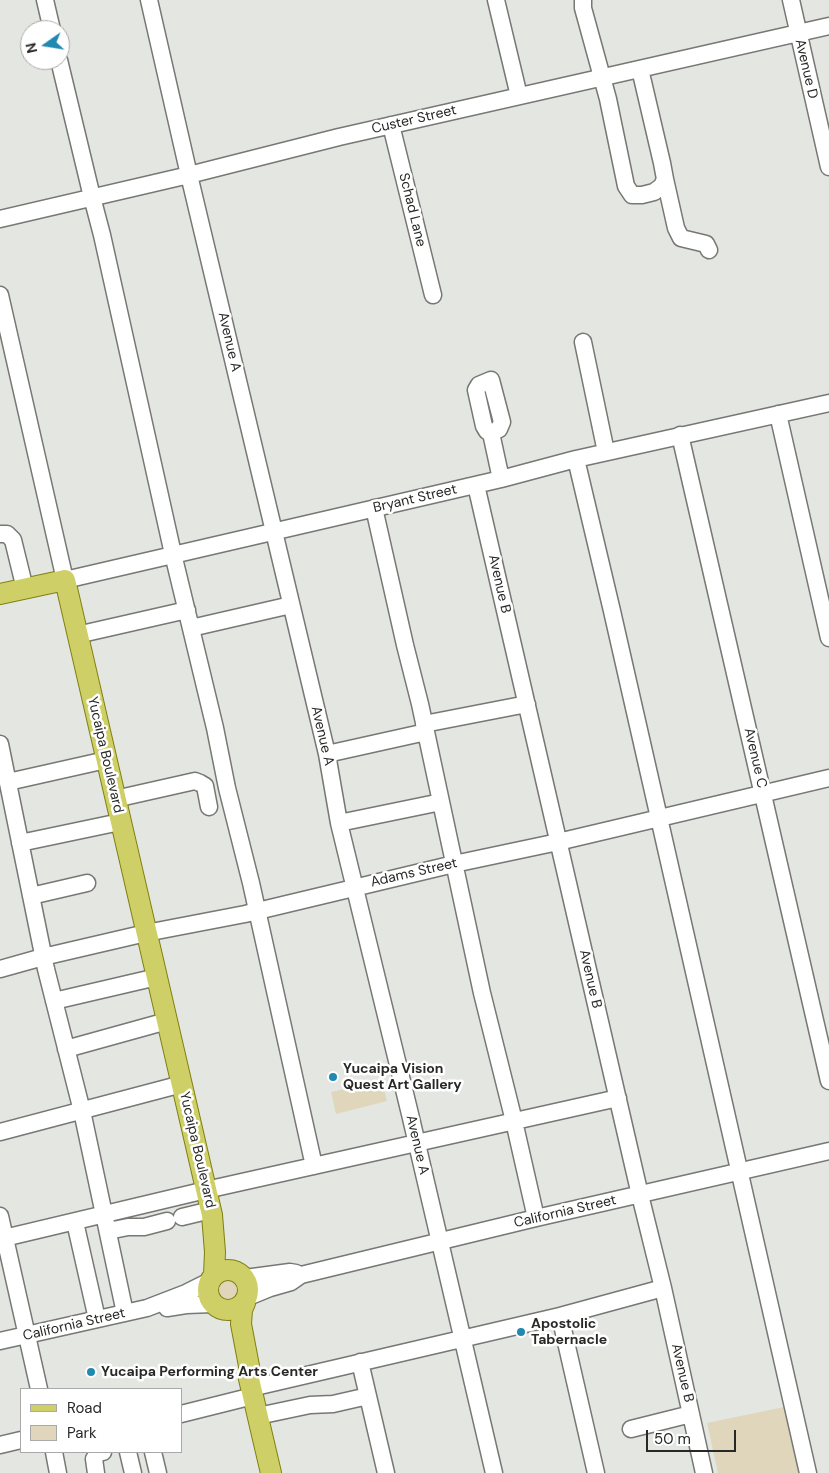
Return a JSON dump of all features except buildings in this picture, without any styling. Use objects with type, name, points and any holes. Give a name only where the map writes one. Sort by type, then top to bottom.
[{"type":"main road","name":"Bryant Street","points":[[0,594],[65,580]]},
{"type":"main road","name":"Yucaipa Boulevard","points":[[65,580],[212,1212],[215,1252],[212,1278]]},
{"type":"main road","name":"Yucaipa Boulevard","points":[[212,1212],[244,1287]]},
{"type":"main road","points":[[251,1388],[226,1321],[208,1293],[212,1278],[220,1271],[233,1270],[244,1287],[241,1324],[251,1388],[271,1473]]},
{"type":"main road","points":[[214,1305],[221,1309],[234,1310],[240,1307],[244,1287]]},
{"type":"street","points":[[45,0],[50,20]]},
{"type":"street","name":"Avenue A","points":[[149,0],[327,754],[339,823],[356,887],[494,1473]]},
{"type":"street","points":[[496,0],[519,96]]},
{"type":"street","points":[[583,0],[583,8],[608,99],[626,186],[632,195],[642,195],[654,192],[662,186],[665,179]]},
{"type":"street","name":"Avenue D","points":[[791,0],[829,166]]},
{"type":"street","name":"Custer Street","points":[[0,219],[189,175],[339,137],[829,26]]},
{"type":"street","points":[[640,69],[676,228],[681,238],[706,244],[709,250]]},
{"type":"street","points":[[61,70],[102,235],[173,554],[215,728],[227,788],[251,882],[314,1166]]},
{"type":"street","name":"Schad Lane","points":[[391,125],[433,294]]},
{"type":"street","name":"Yucaipa Boulevard","points":[[0,295],[65,580]]},
{"type":"street","points":[[583,342],[606,452]]},
{"type":"street","name":"Bryant Street","points":[[65,580],[502,479],[606,452],[829,403]]},
{"type":"street","points":[[778,414],[829,638]]},
{"type":"street","points":[[491,433],[502,479]]},
{"type":"street","name":"Avenue C","points":[[680,435],[829,1081]]},
{"type":"street","points":[[576,459],[808,1473]]},
{"type":"street","name":"Avenue B","points":[[476,485],[663,1288],[704,1473]]},
{"type":"street","points":[[374,508],[425,728],[482,993],[536,1218]]},
{"type":"street","points":[[0,534],[7,534],[13,540],[25,589]]},
{"type":"street","points":[[191,628],[291,605]]},
{"type":"street","points":[[77,635],[187,610]]},
{"type":"street","points":[[327,754],[527,704]]},
{"type":"street","points":[[0,744],[43,957],[82,1111],[125,1313]]},
{"type":"street","points":[[8,782],[106,760]]},
{"type":"street","name":"Adams Street","points":[[0,969],[146,933],[257,911],[829,778]]},
{"type":"street","points":[[115,799],[195,781],[200,782],[204,786],[209,807]]},
{"type":"street","points":[[339,823],[441,802]]},
{"type":"street","points":[[20,842],[120,822]]},
{"type":"street","points":[[31,896],[87,883]]},
{"type":"street","points":[[54,1001],[157,977]]},
{"type":"street","points":[[66,1049],[167,1021]]},
{"type":"street","points":[[0,1132],[182,1084]]},
{"type":"street","points":[[106,1223],[206,1190],[417,1144],[515,1126],[618,1098]]},
{"type":"street","name":"California Street","points":[[244,1287],[270,1288],[291,1282],[301,1275],[439,1241],[829,1151]]},
{"type":"street","points":[[2,1239],[75,1222],[144,1227],[212,1212]]},
{"type":"street","points":[[0,1216],[2,1239],[39,1388]]},
{"type":"street","points":[[75,1222],[97,1319]]},
{"type":"street","name":"California Street","points":[[0,1342],[147,1308],[186,1293],[212,1278]]},
{"type":"street","points":[[182,1414],[251,1388],[560,1316],[663,1288]]},
{"type":"street","name":"California Street","points":[[147,1308],[160,1309],[183,1305],[214,1305]]},
{"type":"street","points":[[560,1316],[596,1473]]},
{"type":"street","points":[[360,1362],[386,1473]]},
{"type":"street","points":[[258,1416],[310,1405],[333,1404],[368,1396]]},
{"type":"street","points":[[631,1429],[691,1414]]},
{"type":"street","points":[[0,1445],[20,1440]]},
{"type":"street","points":[[54,1453],[58,1473]]},
{"type":"street","points":[[96,1473],[94,1459],[98,1453]]},
{"type":"street","points":[[128,1453],[133,1473]]},
{"type":"street","points":[[153,1453],[158,1473]]},
{"type":"green space","points":[[382,1081],[387,1101],[336,1114],[331,1092]]},
{"type":"green space","points":[[224,1281],[232,1281],[237,1286],[235,1297],[224,1299],[219,1294],[219,1286]]},
{"type":"green space","points":[[789,1406],[804,1473],[718,1473],[707,1423]]},
{"type":"place","name":"Yucaipa Vision Quest Art Gallery","points":[[333,1077]]},
{"type":"place","name":"Apostolic Tabernacle","points":[[521,1332]]},
{"type":"place","name":"Yucaipa Performing Arts Center","points":[[91,1372]]}]
